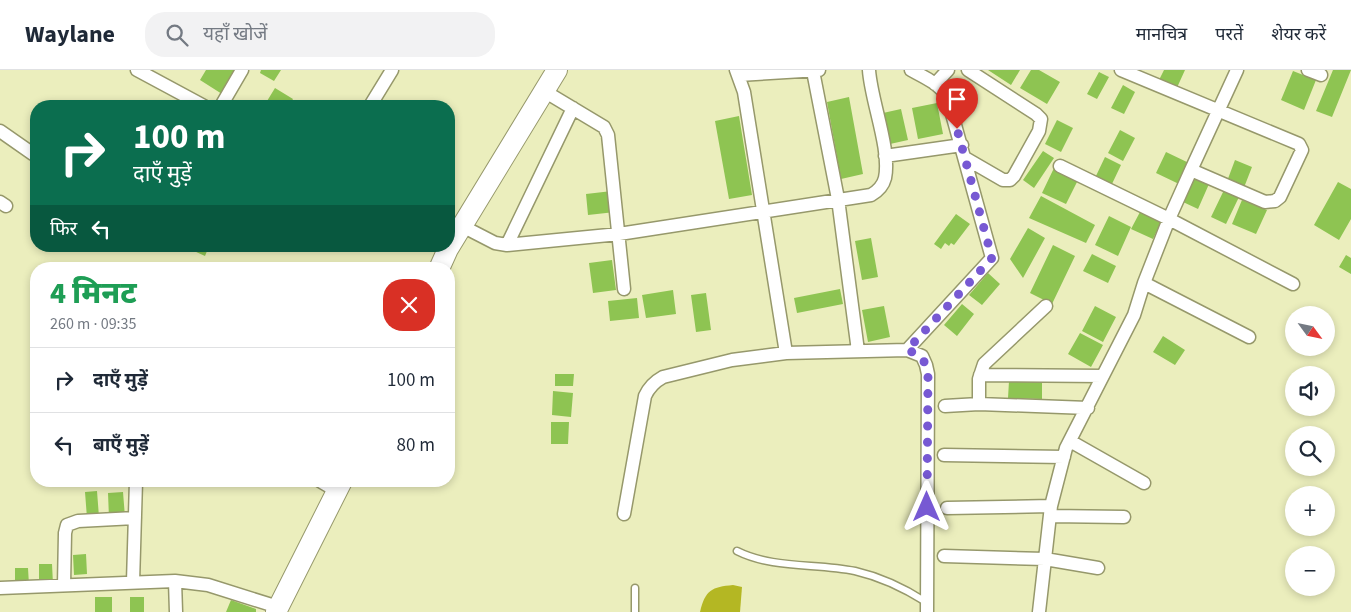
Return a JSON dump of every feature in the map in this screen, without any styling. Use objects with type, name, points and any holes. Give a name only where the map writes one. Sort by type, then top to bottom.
[{"type":"main road","points":[[455,235],[551,95],[557,70]]},
{"type":"main road","points":[[277,610],[332,487]]},
{"type":"street","points":[[137,70],[193,100]]},
{"type":"street","points":[[224,100],[242,70]]},
{"type":"street","points":[[374,100],[392,70]]},
{"type":"street","points":[[462,226],[495,243],[507,245],[619,234],[871,195],[882,187],[885,177],[886,156],[869,70]]},
{"type":"street","points":[[907,350],[992,258],[966,158],[947,96],[942,89],[911,70]]},
{"type":"street","points":[[935,84],[948,70]]},
{"type":"street","points":[[966,158],[1003,180],[1010,180],[1039,131],[1041,124],[1036,114],[968,70]]},
{"type":"street","points":[[1121,70],[1293,141],[1299,144],[1302,150],[1280,197],[1275,201],[1265,202],[1191,170]]},
{"type":"street","points":[[1039,612],[1051,511],[1064,457],[1070,441],[1134,315],[1144,283],[1169,219],[1237,70]]},
{"type":"street","points":[[1308,70],[1321,75]]},
{"type":"street","points":[[786,353],[744,92],[737,72],[816,71],[838,199],[858,351]]},
{"type":"street","points":[[551,95],[604,127],[608,134],[624,289]]},
{"type":"street","points":[[507,245],[573,108]]},
{"type":"street","points":[[0,131],[30,152]]},
{"type":"street","points":[[886,156],[962,145]]},
{"type":"street","points":[[1060,166],[1169,219],[1293,284]]},
{"type":"street","points":[[1144,283],[1249,337]]},
{"type":"street","points":[[980,404],[980,375],[984,364],[1046,306]]},
{"type":"street","points":[[624,514],[645,396],[649,387],[663,377],[732,360],[786,353],[907,350],[922,356],[928,374],[926,607]]},
{"type":"street","points":[[980,375],[1103,376]]},
{"type":"street","points":[[945,406],[980,404],[1088,408]]},
{"type":"street","points":[[1070,441],[1144,483]]},
{"type":"street","points":[[944,455],[1064,457]]},
{"type":"street","points":[[133,582],[136,487]]},
{"type":"street","points":[[947,508],[1051,511],[1124,517]]},
{"type":"street","points":[[64,585],[65,532],[67,525],[78,521],[135,518]]},
{"type":"street","points":[[944,556],[1044,559],[1098,568]]},
{"type":"street","points":[[0,588],[175,580],[208,585],[277,610]]},
{"type":"street","points":[[175,580],[176,612]]},
{"type":"lane","points":[[737,551],[757,559],[854,571],[902,587],[926,607]]},
{"type":"lane","points":[[634,612],[635,588]]},
{"type":"shaded area","points":[[733,585],[742,587],[740,612],[700,612],[704,599],[710,591]]},
{"type":"building","points":[[206,70],[237,70],[222,94],[200,80]]},
{"type":"building","points":[[261,70],[281,70],[274,81],[260,73]]},
{"type":"building","points":[[988,70],[1020,70],[1011,85]]},
{"type":"building","points":[[1031,70],[1039,70],[1060,82],[1047,104],[1020,88]]},
{"type":"building","points":[[1164,70],[1185,70],[1175,92],[1157,84]]},
{"type":"building","points":[[1333,70],[1351,70],[1332,117],[1316,111]]},
{"type":"building","points":[[1293,71],[1316,80],[1304,110],[1281,100]]},
{"type":"building","points":[[1099,72],[1109,77],[1097,99],[1087,94]]},
{"type":"building","points":[[1123,85],[1135,92],[1124,114],[1111,108]]},
{"type":"building","points":[[275,88],[293,99],[292,100],[268,100]]},
{"type":"building","points":[[849,97],[863,174],[841,179],[827,102]]},
{"type":"building","points":[[937,103],[943,134],[918,139],[912,108]]},
{"type":"building","points":[[901,109],[908,140],[890,144],[883,113]]},
{"type":"building","points":[[739,116],[752,195],[729,199],[715,121]]},
{"type":"building","points":[[1057,120],[1073,128],[1061,152],[1045,144]]},
{"type":"building","points":[[1120,130],[1135,138],[1123,161],[1108,153]]},
{"type":"building","points":[[1043,151],[1054,158],[1034,188],[1023,180]]},
{"type":"building","points":[[1166,152],[1189,163],[1179,184],[1156,173]]},
{"type":"building","points":[[1105,157],[1121,165],[1111,186],[1095,178]]},
{"type":"building","points":[[1235,160],[1252,167],[1243,190],[1226,184]]},
{"type":"building","points":[[1054,168],[1078,180],[1066,204],[1042,193]]},
{"type":"building","points":[[1193,178],[1209,184],[1198,209],[1183,202]]},
{"type":"building","points":[[1338,182],[1351,189],[1351,219],[1339,240],[1314,225]]},
{"type":"building","points":[[1224,190],[1239,197],[1226,224],[1211,217]]},
{"type":"building","points":[[612,191],[615,212],[588,215],[586,194]]},
{"type":"building","points":[[1041,196],[1095,225],[1086,243],[1029,218]]},
{"type":"building","points":[[1242,200],[1267,210],[1256,234],[1232,224]]},
{"type":"building","points":[[1140,212],[1161,222],[1153,239],[1131,229]]},
{"type":"building","points":[[956,214],[970,224],[954,245],[951,243],[949,246],[945,243],[941,249],[934,244]]},
{"type":"building","points":[[1109,216],[1131,227],[1118,256],[1095,245]]},
{"type":"building","points":[[1028,228],[1045,238],[1023,278],[1010,259]]},
{"type":"building","points":[[871,238],[878,277],[862,280],[855,241]]},
{"type":"building","points":[[1053,245],[1075,256],[1052,304],[1030,293]]},
{"type":"building","points":[[196,252],[207,252],[205,256]]},
{"type":"building","points":[[1092,254],[1116,266],[1108,283],[1083,271]]},
{"type":"building","points":[[1346,255],[1351,258],[1351,274],[1339,267]]},
{"type":"building","points":[[612,260],[616,290],[593,293],[589,263]]},
{"type":"building","points":[[988,273],[1000,284],[982,305],[969,295]]},
{"type":"building","points":[[840,289],[843,304],[797,313],[794,298]]},
{"type":"building","points":[[673,290],[676,314],[646,318],[642,295]]},
{"type":"building","points":[[706,293],[711,330],[696,332],[691,295]]},
{"type":"building","points":[[637,298],[639,318],[610,321],[608,301]]},
{"type":"building","points":[[962,304],[974,314],[957,336],[944,325]]},
{"type":"building","points":[[884,306],[890,337],[868,342],[862,310]]},
{"type":"building","points":[[1095,306],[1116,317],[1103,342],[1082,331]]},
{"type":"building","points":[[1080,333],[1103,345],[1091,367],[1068,354]]},
{"type":"building","points":[[1163,336],[1185,350],[1175,365],[1153,352]]},
{"type":"building","points":[[555,374],[574,374],[573,386],[555,386]]},
{"type":"building","points":[[1009,381],[1042,381],[1042,399],[1008,398]]},
{"type":"building","points":[[553,391],[573,393],[571,417],[552,415]]},
{"type":"building","points":[[551,422],[569,422],[568,444],[551,444]]},
{"type":"building","points":[[97,491],[99,517],[87,518],[85,492]]},
{"type":"building","points":[[123,492],[125,517],[109,518],[108,493]]},
{"type":"building","points":[[86,554],[87,574],[74,575],[73,555]]},
{"type":"building","points":[[39,564],[52,564],[53,584],[39,584]]},
{"type":"building","points":[[15,568],[28,568],[29,585],[15,586]]},
{"type":"building","points":[[95,597],[112,597],[112,612],[95,612]]},
{"type":"building","points":[[130,597],[144,597],[144,612],[130,612]]},
{"type":"building","points":[[231,600],[256,609],[256,612],[226,612]]},
{"type":"route","points":[[927,507],[928,374],[922,356],[907,350],[992,258],[957,129]]}]
